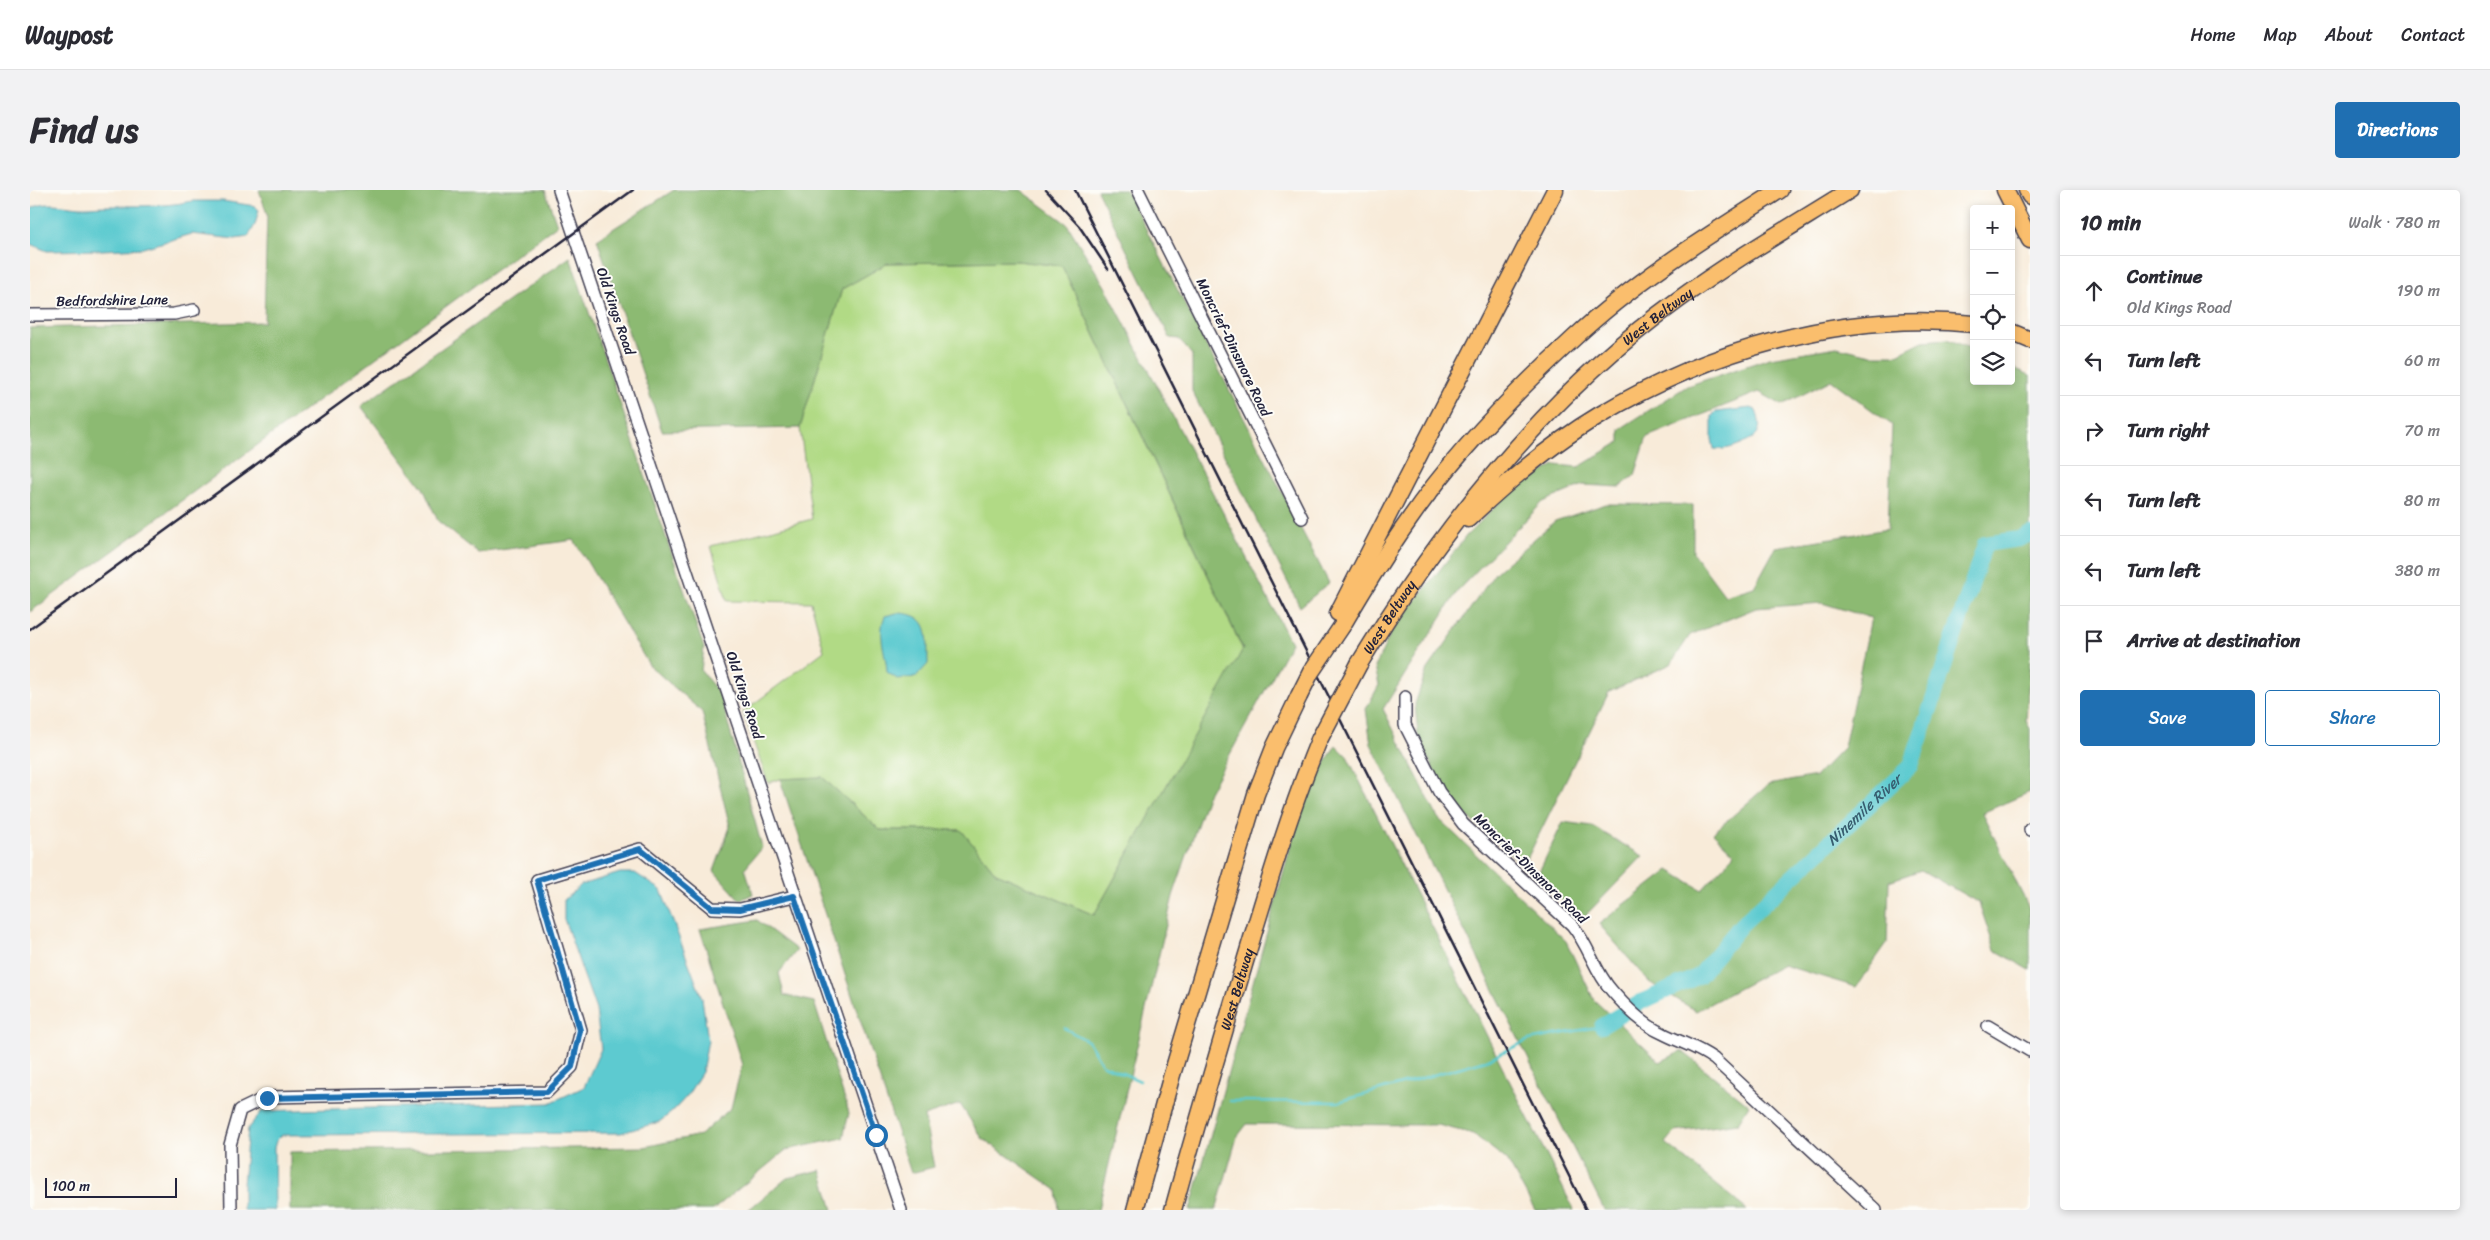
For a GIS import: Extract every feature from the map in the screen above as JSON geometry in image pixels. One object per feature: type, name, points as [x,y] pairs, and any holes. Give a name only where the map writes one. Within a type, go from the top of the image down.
[{"type":"highway","points":[[1135,1210],[1171,1078],[1256,794],[1274,748],[1554,190]]},
{"type":"highway","points":[[1339,621],[1409,519],[1484,428],[1575,337],[1666,265],[1780,190]]},
{"type":"highway","name":"West Beltway","points":[[1173,1210],[1209,1080],[1297,794],[1319,740],[1359,664],[1394,605],[1479,490],[1540,421],[1607,358],[1678,300],[1850,190]]},
{"type":"highway","points":[[2005,190],[2030,240]]},
{"type":"highway","points":[[2027,190],[2030,196]]},
{"type":"highway","points":[[1435,549],[1493,495],[1546,451],[1598,416],[1662,381],[1722,357],[1828,330],[1910,321],[1944,320],[1970,323]]},
{"type":"highway","points":[[2015,334],[2030,340]]},
{"type":"street","name":"Old Kings Road","points":[[559,190],[900,1210]]},
{"type":"street","name":"Moncrief-Dinsmore Road","points":[[1138,190],[1302,518]]},
{"type":"street","name":"Bedfordshire Lane","points":[[30,315],[174,314],[194,310]]},
{"type":"street","name":"Moncrief-Dinsmore Road","points":[[1405,697],[1405,725],[1428,773],[1449,808],[1463,824],[1572,925],[1586,944],[1602,979],[1612,992],[1644,1022],[1662,1034],[1698,1048],[1714,1059],[1876,1210]]},
{"type":"street","points":[[230,1210],[230,1145],[240,1110],[267,1098],[547,1092],[572,1067],[580,1030],[537,880],[640,849],[712,908],[740,909],[794,896]]},
{"type":"street","points":[[1988,1026],[2030,1051]]},
{"type":"green space","points":[[259,190],[545,190],[557,225],[30,612],[30,328],[264,322],[267,214]]},
{"type":"green space","points":[[674,190],[1021,190],[1067,224],[1106,288],[1291,643],[1207,796],[1173,896],[1098,1210],[1059,1210],[1057,1190],[982,1138],[960,1104],[924,1116],[934,1167],[911,1173],[780,779],[822,777],[880,830],[961,830],[996,873],[1094,915],[1243,649],[1062,266],[1017,261],[888,263],[842,289],[800,428],[662,431],[597,239]]},
{"type":"green space","points":[[1097,190],[1126,190],[1329,583],[1300,607],[1192,391],[1192,355],[1179,339],[1170,338]]},
{"type":"green space","points":[[570,257],[704,648],[701,671],[720,694],[762,847],[745,868],[753,894],[740,900],[714,871],[730,827],[702,712],[649,665],[574,540],[478,553],[438,521],[423,488],[361,406]]},
{"type":"green space","points":[[1017,261],[1062,266],[1243,650],[1094,915],[996,873],[961,830],[880,830],[822,777],[780,779],[768,783],[743,712],[824,651],[811,602],[727,601],[711,546],[812,519],[800,428],[842,289],[888,263]]},
{"type":"green space","points":[[1948,339],[1970,348],[1970,385],[2015,385],[2015,369],[2030,375],[2030,656],[2026,721],[2030,729],[2030,792],[1982,813],[2030,910],[2030,970],[1995,950],[1979,903],[1921,870],[1889,881],[1887,943],[1856,987],[1783,965],[1696,1011],[1649,982],[1599,924],[1669,870],[1702,890],[1735,854],[1713,833],[1768,785],[1816,776],[1844,747],[1871,618],[1822,603],[1756,608],[1690,635],[1671,664],[1609,692],[1524,865],[1465,814],[1437,778],[1418,735],[1415,704],[1426,672],[1495,573],[1555,521],[1606,504],[1693,505],[1693,553],[1725,596],[1754,587],[1776,547],[1888,529],[1892,425],[1831,380],[1782,405],[1759,392],[1647,437],[1635,475],[1620,487],[1583,485],[1543,502],[1459,589],[1383,709],[1438,818],[1566,941],[1594,1000],[1660,1062],[1682,1051],[1749,1105],[1738,1123],[1675,1132],[1666,1143],[1747,1210],[1604,1210],[1371,744],[1366,709],[1379,685],[1375,667],[1391,632],[1467,535],[1516,486],[1555,465],[1579,467],[1620,442],[1620,429],[1687,386],[1770,358],[1837,347],[1871,355],[1895,355],[1923,341]]},
{"type":"green space","points":[[1336,745],[1347,756],[1574,1210],[1535,1210],[1507,1160],[1473,1134],[1438,1125],[1247,1124],[1237,1137],[1216,1210],[1190,1210],[1304,798]]},
{"type":"green space","points":[[1563,822],[1592,826],[1643,856],[1583,918],[1536,878]]},
{"type":"green space","points":[[757,920],[797,950],[779,973],[784,995],[814,1002],[849,1113],[843,1138],[786,1150],[713,1210],[290,1210],[290,1152],[644,1147],[700,1135],[731,1108],[742,1065],[700,929]]},
{"type":"green space","points":[[821,1170],[833,1210],[748,1210],[787,1178]]},
{"type":"water","points":[[192,201],[223,201],[255,206],[259,210],[255,225],[248,237],[235,239],[192,234],[143,248],[102,250],[47,251],[30,244],[30,210],[36,206],[57,204],[80,207],[153,206]]},
{"type":"water","points":[[1751,408],[1756,410],[1759,423],[1756,435],[1734,447],[1714,449],[1712,416],[1716,412]]},
{"type":"water","points":[[897,613],[917,617],[926,628],[928,664],[916,677],[897,679],[887,672],[882,637],[883,623],[885,616]]},
{"type":"water","points":[[620,873],[635,873],[661,890],[702,998],[708,1040],[702,1072],[687,1096],[672,1112],[659,1122],[621,1133],[282,1135],[276,1141],[274,1148],[275,1210],[243,1210],[243,1185],[248,1128],[262,1111],[550,1103],[584,1087],[601,1049],[596,1010],[564,919],[564,900],[581,885]]},
{"type":"waterway","name":"Ninemile River","points":[[1602,1026],[1641,1002],[1699,976],[1741,925],[1911,766],[1985,544],[2019,539],[2030,534]]},
{"type":"waterway","points":[[1230,1101],[1338,1102],[1486,1060],[1529,1040],[1602,1026]]},
{"type":"waterway","points":[[1064,1028],[1088,1041],[1102,1064],[1140,1081]]},
{"type":"railway","points":[[30,629],[633,190]]},
{"type":"railway","points":[[1046,190],[1079,226],[1108,269]]},
{"type":"railway","points":[[1075,190],[1586,1210]]},
{"type":"route","points":[[267,1098],[547,1092],[572,1067],[580,1030],[537,880],[640,849],[712,908],[740,909],[794,896],[876,1135]]}]
